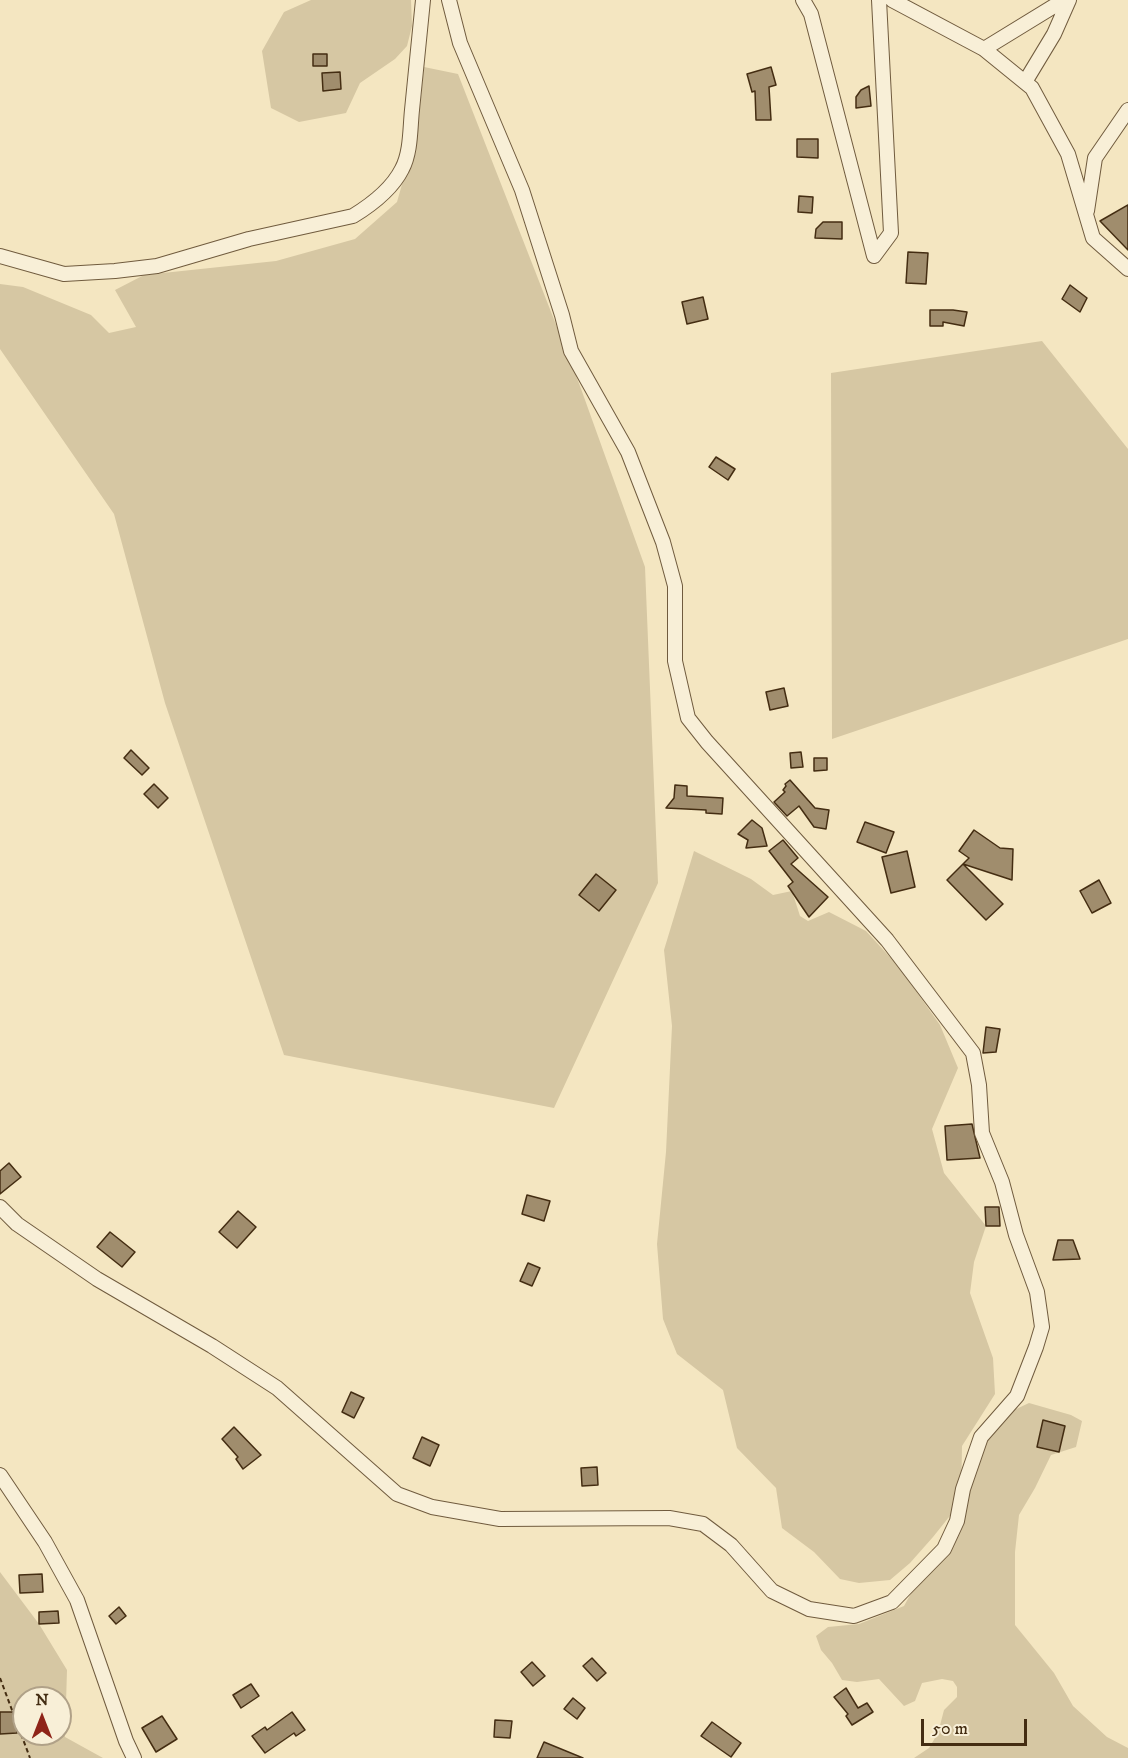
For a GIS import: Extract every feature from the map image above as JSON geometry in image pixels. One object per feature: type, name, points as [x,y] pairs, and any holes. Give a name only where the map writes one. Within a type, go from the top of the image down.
[{"type":"street","points":[[0,256],[64,274],[157,266],[249,239],[346,218],[364,210],[384,192],[401,172],[405,163],[423,0]]},
{"type":"street","points":[[0,1208],[17,1224],[97,1280],[212,1346],[277,1388],[397,1494],[432,1507],[500,1519],[669,1518],[703,1524],[731,1545],[772,1591],[810,1609],[854,1616],[892,1602],[944,1549],[957,1521],[963,1489],[981,1437],[1017,1396],[1036,1347],[1042,1327],[1037,1292],[1016,1235],[1002,1182],[982,1133],[979,1085],[973,1053],[887,940],[707,742],[688,718],[675,661],[675,586],[663,542],[628,453],[571,351],[562,315],[522,190],[460,43],[449,0]]},
{"type":"street","points":[[803,0],[811,14],[874,256],[891,233],[879,0]]},
{"type":"street","points":[[892,0],[984,49],[1032,88],[1068,154],[1093,238],[1128,269]]},
{"type":"street","points":[[984,49],[1064,0]]},
{"type":"street","points":[[1025,82],[1054,34],[1069,0]]},
{"type":"street","points":[[1086,214],[1095,158],[1128,110]]},
{"type":"street","points":[[0,1475],[45,1542],[77,1600],[134,1758]]},
{"type":"path","points":[[0,1678],[30,1758]]},
{"type":"shaded area","points":[[311,0],[411,0],[412,26],[407,46],[395,59],[360,83],[346,113],[299,122],[271,108],[262,51],[284,12]]},
{"type":"shaded area","points":[[424,67],[458,74],[580,386],[645,567],[658,883],[554,1108],[284,1055],[165,703],[114,514],[0,349],[0,284],[23,287],[91,315],[109,333],[136,327],[115,290],[144,275],[276,261],[355,239],[397,202],[418,128]]},
{"type":"shaded area","points":[[1042,341],[1128,449],[1128,639],[832,739],[831,373]]},
{"type":"shaded area","points":[[694,851],[751,879],[773,895],[792,891],[800,916],[808,921],[829,912],[866,931],[899,967],[940,1025],[958,1068],[932,1129],[944,1173],[986,1226],[974,1262],[970,1293],[993,1358],[995,1394],[962,1446],[961,1502],[910,1563],[890,1580],[859,1583],[840,1579],[814,1552],[782,1528],[776,1488],[737,1448],[723,1390],[677,1354],[663,1319],[657,1244],[666,1152],[672,1026],[664,950]]},
{"type":"shaded area","points":[[1029,1403],[1071,1415],[1082,1421],[1076,1447],[1051,1455],[1019,1515],[1015,1552],[1015,1625],[1054,1673],[1073,1706],[1107,1737],[1128,1748],[1128,1758],[914,1758],[929,1748],[938,1733],[944,1710],[957,1697],[957,1687],[953,1681],[942,1679],[922,1683],[915,1701],[904,1706],[879,1679],[857,1682],[842,1680],[821,1650],[816,1636],[828,1627],[859,1624],[904,1606],[914,1588],[935,1565],[948,1556],[962,1527],[966,1494],[987,1439],[1012,1411]]},
{"type":"shaded area","points":[[0,1572],[39,1624],[67,1670],[67,1686],[12,1686],[12,1746],[72,1746],[72,1741],[103,1758],[0,1758]]},
{"type":"building","points":[[313,54],[327,54],[327,66],[313,66]]},
{"type":"building","points":[[771,67],[776,85],[769,87],[771,120],[756,120],[755,91],[752,92],[747,74]]},
{"type":"building","points":[[340,72],[341,89],[323,91],[322,73]]},
{"type":"building","points":[[869,86],[871,106],[856,108],[856,97],[861,90]]},
{"type":"building","points":[[797,139],[818,139],[818,158],[797,157]]},
{"type":"building","points":[[799,196],[813,197],[812,213],[798,212]]},
{"type":"building","points":[[1128,205],[1128,250],[1100,221]]},
{"type":"building","points":[[823,222],[842,222],[842,239],[815,238],[816,229]]},
{"type":"building","points":[[908,252],[928,253],[926,284],[906,283]]},
{"type":"building","points":[[1070,285],[1087,298],[1080,312],[1062,299]]},
{"type":"building","points":[[703,297],[708,319],[687,324],[682,302]]},
{"type":"building","points":[[930,310],[967,312],[964,326],[943,322],[943,326],[930,326]]},
{"type":"building","points":[[716,457],[735,469],[728,480],[709,467]]},
{"type":"building","points":[[784,688],[788,706],[770,710],[766,692]]},
{"type":"building","points":[[131,750],[149,768],[142,775],[124,758]]},
{"type":"building","points":[[801,752],[803,767],[791,768],[790,753]]},
{"type":"building","points":[[814,758],[827,758],[827,770],[814,771]]},
{"type":"building","points":[[790,780],[815,808],[829,810],[826,829],[814,827],[799,806],[787,816],[774,802],[785,792],[783,790],[785,784]]},
{"type":"building","points":[[154,784],[168,798],[158,808],[144,794]]},
{"type":"building","points":[[675,785],[687,786],[687,796],[723,798],[722,814],[706,813],[706,810],[666,808],[674,798]]},
{"type":"building","points":[[752,820],[762,828],[767,846],[746,848],[748,840],[738,834]]},
{"type":"building","points":[[865,822],[894,832],[886,853],[857,842]]},
{"type":"building","points":[[974,830],[1000,848],[1013,849],[1012,880],[963,864],[969,858],[959,851]]},
{"type":"building","points":[[783,840],[798,858],[791,864],[828,897],[809,917],[788,886],[793,882],[769,851]]},
{"type":"building","points":[[907,851],[915,887],[891,893],[882,857]]},
{"type":"building","points":[[963,864],[1003,904],[986,920],[947,880]]},
{"type":"building","points":[[596,874],[616,890],[599,911],[579,895]]},
{"type":"building","points":[[1099,880],[1111,903],[1092,913],[1080,891]]},
{"type":"building","points":[[986,1027],[1000,1029],[996,1052],[983,1053]]},
{"type":"building","points":[[972,1124],[980,1158],[947,1160],[945,1126]]},
{"type":"building","points":[[9,1163],[21,1177],[0,1194],[0,1171]]},
{"type":"building","points":[[527,1195],[550,1201],[544,1221],[522,1214]]},
{"type":"building","points":[[985,1207],[999,1207],[1000,1226],[986,1226]]},
{"type":"building","points":[[238,1211],[256,1227],[237,1248],[219,1232]]},
{"type":"building","points":[[110,1232],[135,1252],[122,1267],[97,1247]]},
{"type":"building","points":[[1058,1240],[1073,1240],[1080,1259],[1053,1260]]},
{"type":"building","points":[[528,1263],[540,1268],[532,1286],[520,1281]]},
{"type":"building","points":[[351,1392],[364,1398],[354,1418],[342,1412]]},
{"type":"building","points":[[1043,1420],[1065,1426],[1059,1452],[1037,1447]]},
{"type":"building","points":[[234,1427],[261,1455],[243,1469],[236,1459],[238,1457],[222,1439]]},
{"type":"building","points":[[422,1437],[439,1445],[430,1466],[413,1458]]},
{"type":"building","points":[[597,1467],[598,1485],[582,1486],[581,1468]]},
{"type":"building","points":[[42,1574],[43,1592],[20,1593],[19,1575]]},
{"type":"building","points":[[119,1607],[126,1616],[116,1624],[109,1616]]},
{"type":"building","points":[[58,1611],[59,1623],[39,1624],[39,1612]]},
{"type":"building","points":[[592,1658],[606,1673],[597,1681],[583,1666]]},
{"type":"building","points":[[532,1662],[545,1676],[533,1686],[521,1672]]},
{"type":"building","points":[[251,1684],[259,1696],[241,1708],[233,1695]]},
{"type":"building","points":[[846,1688],[858,1708],[867,1703],[873,1712],[852,1725],[846,1716],[848,1714],[834,1697]]},
{"type":"building","points":[[573,1698],[585,1708],[577,1719],[564,1709]]},
{"type":"building","points":[[0,1712],[12,1712],[12,1733],[0,1734]]},
{"type":"building","points":[[292,1712],[305,1730],[296,1736],[294,1733],[265,1753],[252,1736],[265,1727],[267,1730]]},
{"type":"building","points":[[162,1716],[177,1739],[156,1752],[142,1728]]},
{"type":"building","points":[[495,1720],[512,1721],[510,1738],[494,1737]]},
{"type":"building","points":[[712,1722],[741,1743],[731,1757],[701,1736]]},
{"type":"building","points":[[544,1742],[583,1758],[537,1758]]}]
